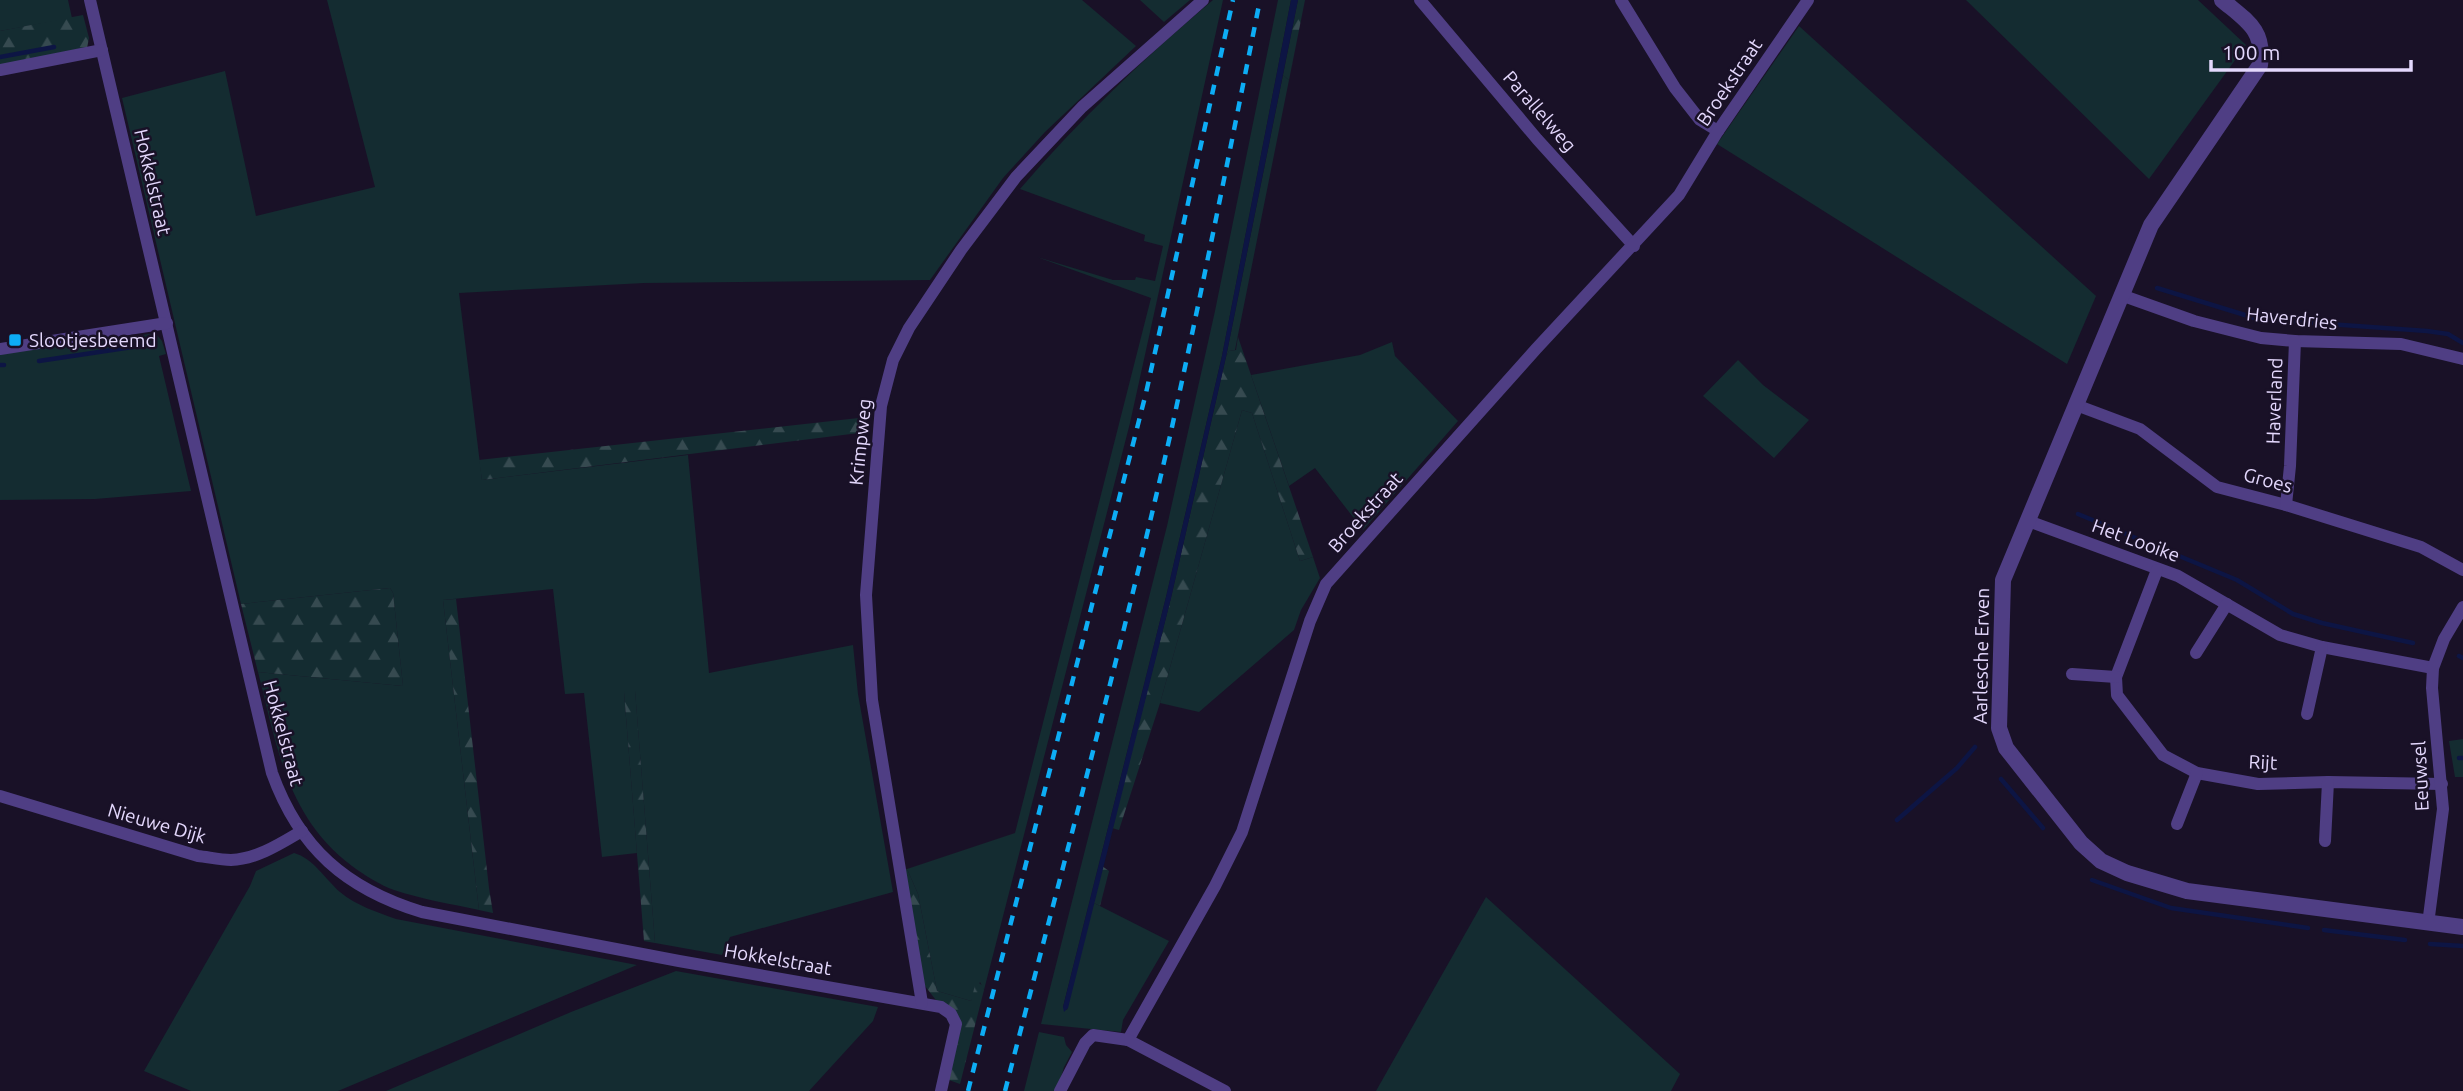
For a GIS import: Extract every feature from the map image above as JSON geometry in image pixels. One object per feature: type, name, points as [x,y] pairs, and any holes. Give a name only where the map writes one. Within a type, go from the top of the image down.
[{"type":"street","name":"Hokkelstraat","points":[[90,0],[272,772],[283,803],[302,831],[334,867],[361,887],[394,903],[422,912],[678,961],[941,1007],[951,1014],[956,1024],[941,1091]]},
{"type":"street","name":"Krimpweg","points":[[922,1003],[873,700],[866,595],[881,406],[894,360],[916,317],[961,250],[1016,177],[1082,107],[1203,0]]},
{"type":"street","name":"Parallelweg","points":[[1420,0],[1537,139],[1634,246]]},
{"type":"street","points":[[1620,0],[1683,98],[1700,120],[1718,131]]},
{"type":"street","name":"Broekstraat","points":[[1128,1040],[1215,886],[1242,832],[1310,621],[1326,584],[1536,349],[1679,195],[1718,131],[1808,0]]},
{"type":"street","name":"Aarlesche Erven","points":[[2222,0],[2244,19],[2259,37],[2262,48],[2260,65],[2151,225],[2003,580],[1999,728],[2006,748],[2081,843],[2101,861],[2127,873],[2187,891],[2463,927]]},
{"type":"street","points":[[0,70],[102,50]]},
{"type":"street","name":"Haverdries","points":[[2121,295],[2194,321],[2261,338],[2401,344],[2463,359]]},
{"type":"street","points":[[0,349],[167,323]]},
{"type":"street","name":"Haverland","points":[[2286,505],[2295,341]]},
{"type":"street","name":"Groes","points":[[2076,405],[2140,429],[2217,486],[2421,547],[2463,570]]},
{"type":"street","name":"Het Looike","points":[[2028,521],[2178,576],[2280,635],[2322,647],[2433,668]]},
{"type":"street","points":[[2072,674],[2116,677],[2157,570]]},
{"type":"street","points":[[2196,653],[2227,604]]},
{"type":"street","points":[[2433,668],[2444,639],[2463,607]]},
{"type":"street","points":[[2307,714],[2322,647]]},
{"type":"street","name":"Eeuwsel","points":[[2428,924],[2444,809],[2432,688],[2433,668]]},
{"type":"street","name":"Rijt","points":[[2116,677],[2117,695],[2163,755],[2197,773],[2258,784],[2442,784]]},
{"type":"street","points":[[2177,824],[2197,773]]},
{"type":"street","points":[[2325,841],[2329,782]]},
{"type":"street","name":"Nieuwe Dijk","points":[[0,796],[198,856],[231,860],[252,856],[302,831]]},
{"type":"street","points":[[1060,1091],[1085,1044],[1093,1035],[1128,1040],[1224,1091]]},
{"type":"green space","points":[[0,0],[68,0],[72,18],[0,31]]},
{"type":"green space","points":[[327,0],[1082,0],[1136,46],[1045,132],[1003,178],[930,280],[644,283],[459,293],[482,480],[688,455],[709,673],[853,645],[858,694],[893,892],[730,937],[722,955],[655,943],[635,691],[624,692],[637,853],[602,857],[584,693],[565,694],[553,589],[443,600],[479,910],[415,896],[383,885],[352,866],[330,847],[313,826],[288,779],[258,672],[403,686],[393,593],[390,588],[241,604],[122,98],[225,71],[256,216],[375,187]]},
{"type":"green space","points":[[1140,0],[1190,0],[1164,22]]},
{"type":"green space","points":[[1213,0],[1223,0],[1130,423],[984,990],[980,982],[971,1001],[937,991],[918,894],[907,869],[1015,833],[1151,298],[1037,257],[1113,280],[1135,280],[1136,277],[1155,281],[1163,246],[1144,241],[1145,235],[1020,189],[1113,90]]},
{"type":"green space","points":[[1278,0],[1291,0],[1222,356],[1166,597],[1063,1007],[1067,1010],[1092,902],[1169,941],[1123,1020],[1121,1032],[1041,1024],[1167,526],[1215,311]]},
{"type":"green space","points":[[1298,0],[1305,0],[1289,80],[1283,75]]},
{"type":"green space","points":[[1966,0],[2198,0],[2246,45],[2149,179]]},
{"type":"green space","points":[[83,15],[89,38],[87,48],[0,67],[0,31]]},
{"type":"green space","points":[[1799,26],[2096,296],[2067,364],[1717,144]]},
{"type":"green space","points":[[1283,75],[1289,80],[1235,350],[1229,351],[1226,357]]},
{"type":"green space","points":[[157,335],[166,354],[159,356],[191,491],[95,499],[0,500],[0,354]]},
{"type":"green space","points":[[1238,337],[1313,557],[1300,561],[1252,413],[1242,410],[1160,703],[1119,830],[1112,828],[1171,598],[1226,357],[1229,351],[1236,350]]},
{"type":"green space","points":[[1392,342],[1395,356],[1458,421],[1363,530],[1315,468],[1289,486],[1251,375],[1360,355]]},
{"type":"green space","points":[[1738,360],[1763,385],[1809,420],[1774,458],[1703,396]]},
{"type":"green space","points":[[1242,410],[1252,413],[1300,561],[1313,557],[1320,578],[1301,610],[1294,630],[1199,712],[1160,703]]},
{"type":"green space","points":[[868,417],[867,432],[482,480],[479,460]]},
{"type":"green space","points":[[390,588],[393,593],[403,686],[258,672],[241,604]]},
{"type":"green space","points":[[456,599],[493,913],[479,910],[443,600]]},
{"type":"green space","points":[[635,690],[655,943],[644,941],[624,692]]},
{"type":"green space","points":[[2463,739],[2463,777],[2455,777],[2449,741]]},
{"type":"green space","points":[[294,853],[313,864],[347,897],[396,919],[637,965],[338,1091],[191,1091],[144,1071],[256,871]]},
{"type":"green space","points":[[1102,866],[1109,871],[1100,906],[1092,902]]},
{"type":"green space","points":[[907,869],[918,894],[937,991],[971,1001],[976,981],[984,990],[960,1084],[949,1080],[960,1031],[925,986],[903,870]]},
{"type":"green space","points":[[1486,897],[1680,1074],[1671,1091],[1376,1091]]},
{"type":"green space","points":[[676,971],[878,1007],[873,1021],[809,1091],[386,1091],[571,1012]]},
{"type":"green space","points":[[1039,1032],[1064,1037],[1072,1052],[1057,1091],[1024,1091]]},
{"type":"shaded area","points":[[1291,0],[1298,0],[1226,357],[1171,598],[1068,1008],[1064,1012],[1063,1007],[1166,597],[1222,356]]},
{"type":"waterway","points":[[0,57],[54,47]]},
{"type":"waterway","points":[[2157,288],[2258,319],[2427,331],[2448,334],[2463,343]]},
{"type":"waterway","points":[[39,361],[139,346]]},
{"type":"waterway","points":[[2078,514],[2237,580],[2293,614],[2413,643]]},
{"type":"waterway","points":[[2459,656],[2463,658]]},
{"type":"waterway","points":[[1897,820],[1957,768],[1975,747]]},
{"type":"waterway","points":[[2001,779],[2043,828]]},
{"type":"waterway","points":[[2092,880],[2171,908],[2308,928]]},
{"type":"waterway","points":[[2324,930],[2405,940]]},
{"type":"waterway","points":[[2430,944],[2463,946]]},
{"type":"railway","points":[[968,1091],[1146,393],[1233,0]]},
{"type":"railway","points":[[1005,1091],[1151,518],[1260,0]]},
{"type":"place","name":"Slootjesbeemd","points":[[15,340]]}]
